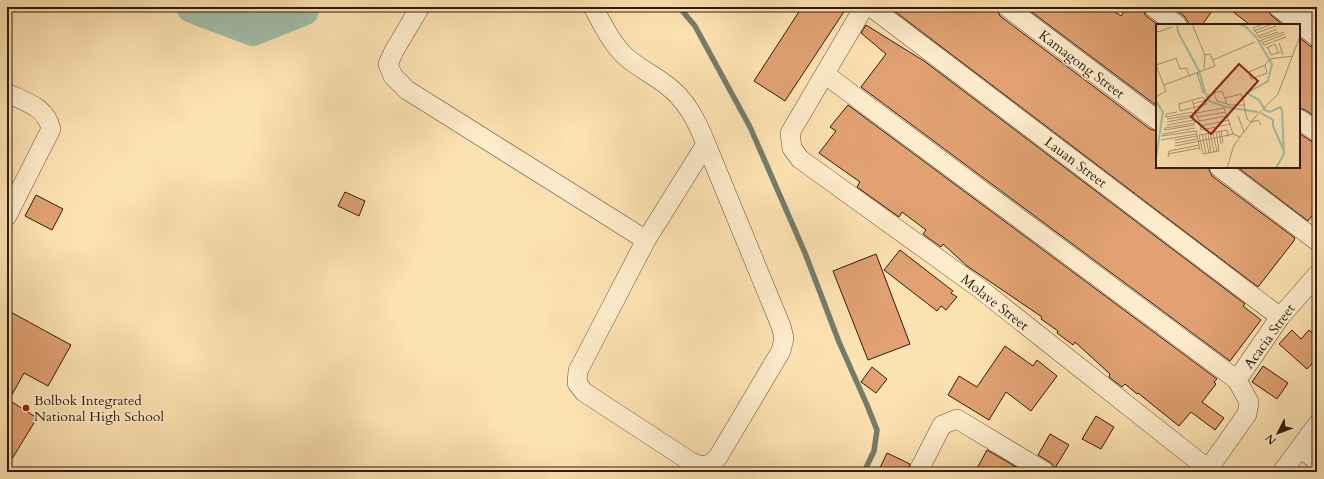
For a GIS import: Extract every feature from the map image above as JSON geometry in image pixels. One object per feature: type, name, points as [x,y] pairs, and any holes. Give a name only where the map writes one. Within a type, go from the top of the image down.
[{"type":"street","points":[[420,7],[388,64],[393,76],[407,90],[646,240]]},
{"type":"street","points":[[593,7],[603,26],[623,54],[638,67],[665,84],[682,100],[696,120],[706,144],[781,326],[784,338],[781,351],[718,457],[711,464],[703,466],[690,462],[584,392],[577,383],[578,371],[646,240],[706,144]]},
{"type":"street","points":[[864,7],[826,75],[1237,380],[1248,402],[1247,414],[1207,470]]},
{"type":"street","name":"Lauan Street","points":[[871,7],[1280,317]]},
{"type":"street","name":"Kamagong Street","points":[[1007,7],[1156,119]]},
{"type":"street","points":[[1153,7],[1175,24]]},
{"type":"street","points":[[1278,7],[1317,37]]},
{"type":"street","points":[[1301,24],[1314,7]]},
{"type":"street","name":"Molave Street","points":[[826,75],[790,133],[792,148],[800,159],[980,288],[1207,470]]},
{"type":"street","points":[[7,93],[40,109],[49,118],[51,129],[7,216]]},
{"type":"street","points":[[1300,120],[1317,132]]},
{"type":"street","points":[[1220,168],[1317,241]]},
{"type":"street","name":"Acacia Street","points":[[1237,380],[1280,317],[1317,275]]},
{"type":"street","points":[[918,472],[942,425],[957,419],[1045,472]]},
{"type":"street","points":[[1282,472],[1317,425]]},
{"type":"street","points":[[1300,448],[1317,461]]},
{"type":"building","points":[[802,7],[847,7],[785,101],[754,81]]},
{"type":"building","points":[[889,7],[996,7],[1000,16],[1150,129],[1156,131],[1156,168],[1208,168],[1212,176],[1295,238],[1258,287]]},
{"type":"building","points":[[1025,7],[1108,7],[1121,16],[1127,7],[1142,7],[1146,16],[1157,24],[1156,105]]},
{"type":"building","points":[[1171,7],[1215,7],[1203,24],[1189,24],[1184,16]]},
{"type":"building","points":[[1227,7],[1267,7],[1271,15],[1282,24],[1249,24]]},
{"type":"building","points":[[866,25],[924,61],[1245,304],[1243,306],[1261,320],[1230,361],[861,87],[886,54],[861,33]]},
{"type":"building","points":[[1300,38],[1310,46],[1317,48],[1317,118],[1300,108]]},
{"type":"building","points":[[848,105],[1217,379],[1214,382],[1216,384],[1202,402],[1224,418],[1215,430],[1191,412],[1179,426],[1138,393],[1137,394],[1125,384],[1122,387],[1109,377],[1110,374],[1075,342],[1073,345],[1057,333],[1058,331],[1041,319],[1042,317],[967,266],[943,244],[941,247],[923,234],[926,230],[902,212],[899,217],[857,187],[860,182],[819,153],[836,131],[830,127]]},
{"type":"building","points":[[1300,134],[1317,143],[1317,209],[1308,221],[1238,168],[1300,168]]},
{"type":"building","points":[[345,192],[365,201],[359,216],[338,206]]},
{"type":"building","points":[[36,195],[63,209],[52,230],[25,216]]},
{"type":"building","points":[[900,250],[953,291],[951,293],[957,297],[946,310],[941,306],[937,311],[884,270]]},
{"type":"building","points":[[876,254],[910,344],[868,360],[833,271]]},
{"type":"building","name":"Bolbok Integrated National High School","points":[[7,310],[71,345],[48,386],[24,373],[9,400],[37,418],[7,467]]},
{"type":"building","points":[[1292,330],[1301,339],[1309,330],[1317,337],[1317,358],[1307,369],[1279,344]]},
{"type":"building","points":[[1005,346],[1033,366],[1037,360],[1057,376],[1031,411],[1006,392],[989,420],[948,395],[959,376],[977,387]]},
{"type":"building","points":[[1263,366],[1288,383],[1277,399],[1252,382]]},
{"type":"building","points":[[872,367],[887,379],[876,393],[861,382]]},
{"type":"building","points":[[1096,416],[1114,427],[1101,449],[1082,439]]},
{"type":"building","points":[[1050,434],[1069,445],[1055,468],[1051,463],[1038,455]]},
{"type":"building","points":[[987,450],[1006,461],[1024,472],[975,472]]},
{"type":"building","points":[[887,453],[910,464],[907,472],[878,472]]},
{"type":"waterway","points":[[192,7],[253,30],[303,10],[302,7]]},
{"type":"waterway","points":[[679,7],[695,26],[750,127],[805,253],[839,342],[877,430],[874,451],[864,472]]},
{"type":"place","name":"Bolbok Integrated National High School","points":[[26,408]]}]
